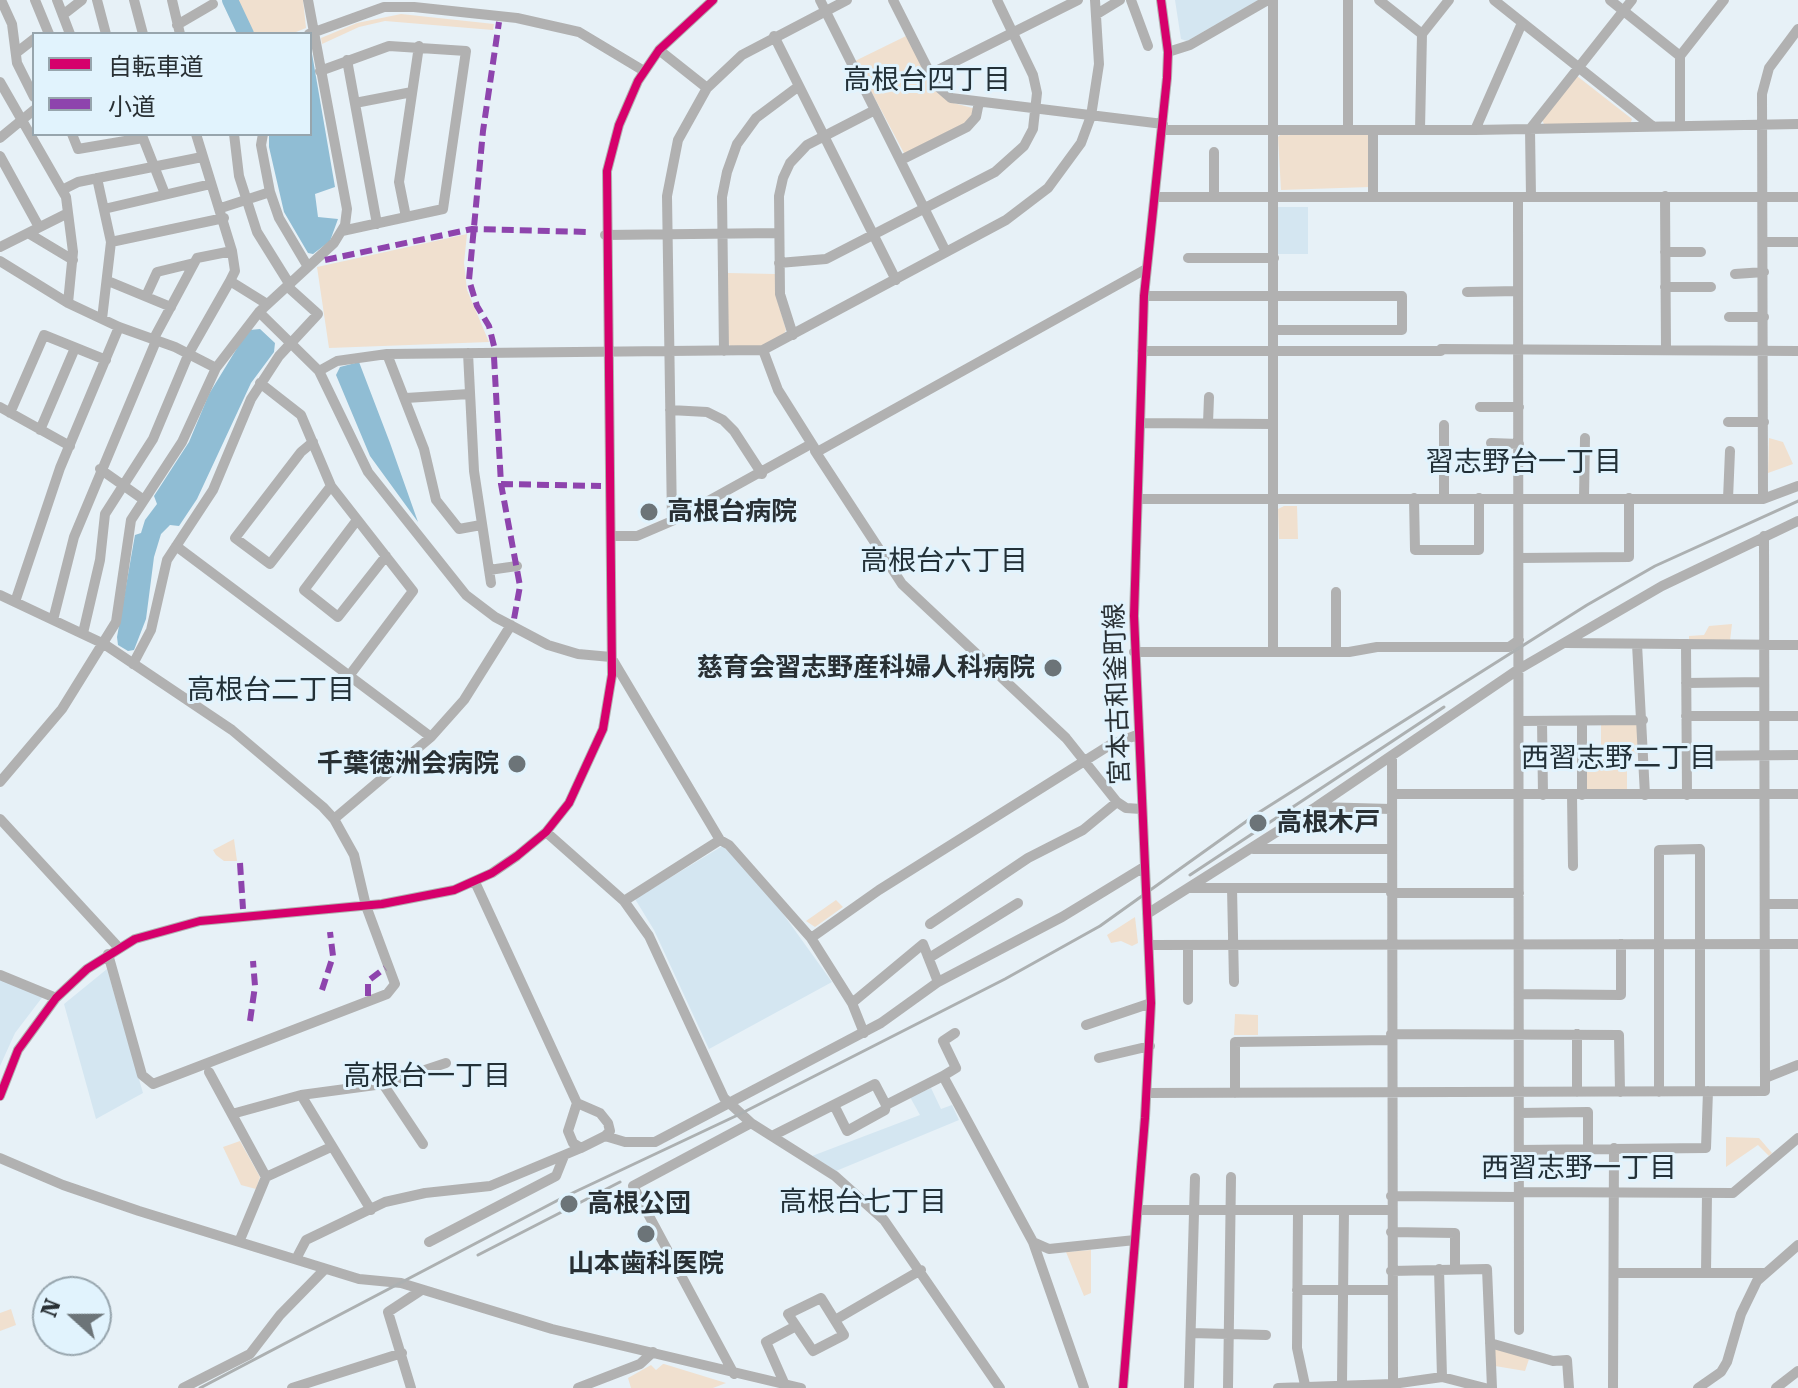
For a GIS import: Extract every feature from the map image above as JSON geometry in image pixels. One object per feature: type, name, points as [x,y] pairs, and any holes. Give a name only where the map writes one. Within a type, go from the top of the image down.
[{"type":"street","points":[[1,0],[12,24],[16,53],[32,92]]},
{"type":"street","points":[[35,0],[45,32]]},
{"type":"street","points":[[57,0],[69,32]]},
{"type":"street","points":[[64,14],[82,0]]},
{"type":"street","points":[[97,0],[105,32]]},
{"type":"street","points":[[134,0],[142,32]]},
{"type":"street","points":[[308,0],[311,32]]},
{"type":"street","points":[[0,1096],[18,1050],[56,998],[119,948],[161,929],[200,921],[366,906],[437,895],[475,882],[517,856],[546,832],[569,803],[593,758],[609,704],[611,536],[605,235],[607,171],[614,140],[644,71],[659,50],[713,0]]},
{"type":"street","points":[[672,521],[667,196],[674,153],[685,123],[707,88],[742,55],[823,5],[847,0]]},
{"type":"street","points":[[893,0],[930,74],[945,94],[979,102],[1163,127],[1475,130],[1798,124]]},
{"type":"street","points":[[779,263],[826,259],[926,210],[1012,160],[1033,129],[1038,110],[1033,75],[997,0]]},
{"type":"street","points":[[930,74],[1078,0]]},
{"type":"street","points":[[319,371],[337,361],[387,354],[763,350],[1006,220],[1048,188],[1081,143],[1091,116],[1098,80],[1095,0]]},
{"type":"street","points":[[1097,14],[1120,0]]},
{"type":"street","points":[[1131,0],[1148,46]]},
{"type":"street","name":"宮本古和釜町線","points":[[1123,1388],[1135,1240],[1141,1210],[1150,1046],[1149,945],[1134,652],[1144,296],[1168,52],[1161,0]]},
{"type":"street","points":[[1168,52],[1190,45],[1271,0],[1275,130],[1273,651]]},
{"type":"street","points":[[1348,0],[1348,129]]},
{"type":"street","points":[[1379,0],[1422,34]]},
{"type":"street","points":[[1420,130],[1422,34],[1449,0]]},
{"type":"street","points":[[1494,0],[1651,125]]},
{"type":"street","points":[[1610,0],[1680,56]]},
{"type":"street","points":[[1531,197],[1530,129],[1632,0]]},
{"type":"street","points":[[1680,125],[1680,56],[1724,0]]},
{"type":"street","points":[[175,2],[178,30]]},
{"type":"street","points":[[178,30],[213,4]]},
{"type":"street","points":[[823,5],[946,252]]},
{"type":"street","points":[[312,33],[367,12],[403,6],[529,19],[579,32],[644,71]]},
{"type":"street","points":[[1475,130],[1522,23]]},
{"type":"street","points":[[1763,499],[1761,124],[1766,74],[1796,34]]},
{"type":"street","points":[[774,36],[896,280]]},
{"type":"street","points":[[0,782],[62,709],[116,622],[131,520],[182,442],[216,368],[236,338],[263,308],[342,231],[347,209],[312,37]]},
{"type":"street","points":[[16,53],[32,41]]},
{"type":"street","points":[[320,71],[389,46],[466,51],[443,209],[342,231]]},
{"type":"street","points":[[406,217],[399,182],[419,46]]},
{"type":"street","points":[[659,50],[707,88]]},
{"type":"street","points":[[347,60],[377,224]]},
{"type":"street","points":[[1,84],[62,190],[73,260],[68,303]]},
{"type":"street","points":[[724,351],[724,185],[737,144],[756,118],[799,86]]},
{"type":"street","points":[[355,103],[412,92]]},
{"type":"street","points":[[901,160],[967,127],[976,117],[979,102]]},
{"type":"street","points":[[793,335],[780,294],[779,196],[786,171],[796,156],[824,135],[875,110]]},
{"type":"street","points":[[0,138],[32,112]]},
{"type":"street","points":[[1373,130],[1373,197]]},
{"type":"street","points":[[73,136],[78,149],[108,138],[113,145],[143,136],[165,194]]},
{"type":"street","points":[[83,633],[100,560],[105,514],[153,439],[189,353],[235,271],[222,213],[197,136]]},
{"type":"street","points":[[133,664],[151,630],[162,573],[213,490],[260,383],[318,314],[289,286],[257,232],[245,200],[234,136]]},
{"type":"street","points":[[263,136],[261,145],[270,192],[279,218],[308,267]]},
{"type":"street","points":[[1214,152],[1214,197]]},
{"type":"street","points":[[0,156],[39,227]]},
{"type":"street","points":[[62,190],[97,178],[202,157]]},
{"type":"street","points":[[97,178],[111,242],[102,319]]},
{"type":"street","points":[[104,209],[211,184]]},
{"type":"street","points":[[111,242],[222,213],[245,200],[270,192]]},
{"type":"street","points":[[1665,196],[1666,350]]},
{"type":"street","points":[[1155,197],[1798,197]]},
{"type":"street","points":[[1518,197],[1519,1330]]},
{"type":"street","points":[[0,246],[68,213]]},
{"type":"street","points":[[28,233],[73,260]]},
{"type":"street","points":[[605,235],[779,233]]},
{"type":"street","points":[[1764,242],[1798,242]]},
{"type":"street","points":[[53,620],[74,537],[154,340],[197,258],[232,251]]},
{"type":"street","points":[[1665,252],[1701,252]]},
{"type":"street","points":[[1188,258],[1274,258]]},
{"type":"street","points":[[0,261],[68,303],[119,327],[189,353],[216,368]]},
{"type":"street","points":[[146,296],[157,272],[194,263]]},
{"type":"street","points":[[813,448],[820,451],[1146,269]]},
{"type":"street","points":[[1735,274],[1764,272]]},
{"type":"street","points":[[108,281],[171,307]]},
{"type":"street","points":[[230,281],[263,308],[319,371],[371,477],[466,595],[511,625],[568,652],[611,657]]},
{"type":"street","points":[[1665,287],[1711,287]]},
{"type":"street","points":[[1467,292],[1518,291]]},
{"type":"street","points":[[1144,296],[1402,296],[1402,330],[1273,330]]},
{"type":"street","points":[[1729,317],[1764,317]]},
{"type":"street","points":[[15,602],[70,446],[119,327]]},
{"type":"street","points":[[70,446],[5,410],[44,335],[106,360]]},
{"type":"street","points":[[40,430],[75,348]]},
{"type":"street","points":[[763,350],[778,390],[902,584],[1088,762],[1117,802],[1126,808],[1141,809]]},
{"type":"street","points":[[1142,351],[1798,351]]},
{"type":"street","points":[[468,353],[481,525],[491,583]]},
{"type":"street","points":[[387,354],[424,449],[436,500],[459,529],[481,525]]},
{"type":"street","points":[[260,383],[301,415],[331,486],[413,591],[349,676]]},
{"type":"street","points":[[406,398],[469,394]]},
{"type":"street","points":[[1208,423],[1209,397]]},
{"type":"street","points":[[1480,407],[1519,407]]},
{"type":"street","points":[[670,410],[707,412],[723,420],[734,431],[762,474]]},
{"type":"street","points":[[1728,422],[1764,422]]},
{"type":"street","points":[[1141,423],[1273,424]]},
{"type":"street","points":[[1444,425],[1444,499]]},
{"type":"street","points":[[1584,498],[1585,438]]},
{"type":"street","points":[[313,442],[301,452],[235,538],[270,564],[331,486]]},
{"type":"street","points":[[1491,443],[1519,444]]},
{"type":"street","points":[[611,536],[637,536],[672,521],[813,448]]},
{"type":"street","points":[[1728,499],[1730,451]]},
{"type":"street","points":[[100,469],[144,500]]},
{"type":"street","points":[[1138,499],[1763,499],[1798,486]]},
{"type":"street","points":[[1414,498],[1415,550],[1479,550],[1479,498]]},
{"type":"street","points":[[1519,558],[1629,557],[1629,498]]},
{"type":"street","points":[[357,520],[304,590],[338,617],[386,556]]},
{"type":"street","points":[[1147,914],[1316,807],[1519,669],[1662,586],[1798,521]]},
{"type":"street","points":[[1147,1093],[1765,1091],[1764,536]]},
{"type":"street","points":[[176,546],[431,737]]},
{"type":"street","points":[[489,570],[517,566]]},
{"type":"street","points":[[1336,592],[1336,652]]},
{"type":"street","points":[[0,595],[104,644],[232,730],[334,819],[359,867],[366,906],[394,980],[391,992],[153,1084],[142,1075],[108,954]]},
{"type":"street","points":[[334,819],[431,737],[464,700],[511,625]]},
{"type":"street","points":[[1134,652],[1336,652],[1377,647],[1509,647],[1519,640]]},
{"type":"street","points":[[1564,643],[1798,645]]},
{"type":"street","points":[[1637,644],[1645,795]]},
{"type":"street","points":[[1686,644],[1687,795]]},
{"type":"street","points":[[611,657],[720,840],[729,845],[811,938],[852,1003],[864,1033]]},
{"type":"street","points":[[1686,683],[1764,682]]},
{"type":"street","points":[[1686,716],[1798,716]]},
{"type":"street","points":[[1519,721],[1643,720]]},
{"type":"street","points":[[1542,721],[1543,795]]},
{"type":"street","points":[[1573,866],[1582,721]]},
{"type":"street","points":[[811,938],[879,890],[1088,762],[1110,745],[1137,735]]},
{"type":"street","points":[[1687,756],[1798,755]]},
{"type":"street","points":[[1392,756],[1391,1290],[1400,1385]]},
{"type":"street","points":[[1392,794],[1798,794]]},
{"type":"street","points":[[930,924],[1028,858],[1083,830],[1117,802]]},
{"type":"street","points":[[1316,807],[1391,809]]},
{"type":"street","points":[[0,819],[119,948]]},
{"type":"street","points":[[546,832],[624,901],[649,936],[728,1103],[751,1123],[825,1169],[884,1220],[1000,1388]]},
{"type":"street","points":[[624,901],[720,840]]},
{"type":"street","points":[[1251,849],[1391,849]]},
{"type":"street","points":[[1519,1150],[1706,1148],[1700,849],[1659,850],[1659,1092]]},
{"type":"street","points":[[296,1259],[306,1240],[385,1202],[425,1193],[490,1186],[611,1136],[655,1142],[864,1033],[938,982],[1062,917],[1144,867]]},
{"type":"street","points":[[475,882],[582,1105],[600,1113],[611,1136]]},
{"type":"street","points":[[1190,888],[1519,893]]},
{"type":"street","points":[[1232,888],[1234,982]]},
{"type":"street","points":[[929,958],[1018,903]]},
{"type":"street","points":[[1765,904],[1798,904]]},
{"type":"street","points":[[852,1003],[923,944],[938,982]]},
{"type":"street","points":[[1519,994],[1621,995],[1621,944]]},
{"type":"street","points":[[1149,945],[1798,944]]},
{"type":"street","points":[[1188,945],[1188,1000]]},
{"type":"street","points":[[0,975],[56,998]]},
{"type":"street","points":[[1086,1025],[1151,1003]]},
{"type":"street","points":[[834,1105],[847,1131],[885,1110],[886,1105],[943,1076],[956,1068],[943,1041],[955,1033]]},
{"type":"street","points":[[1235,1093],[1235,1042],[1577,1034],[1619,1035],[1620,1092]]},
{"type":"street","points":[[1577,1034],[1577,1092]]},
{"type":"street","points":[[1099,1058],[1150,1046]]},
{"type":"street","points":[[232,1114],[301,1095],[383,1084],[446,1063]]},
{"type":"street","points":[[1765,1078],[1798,1065]]},
{"type":"street","points":[[209,1072],[266,1177]]},
{"type":"street","points":[[943,1076],[965,1122],[1033,1242],[1084,1388]]},
{"type":"street","points":[[383,1084],[423,1144]]},
{"type":"street","points":[[772,1136],[875,1084],[886,1105]]},
{"type":"street","points":[[301,1095],[371,1210]]},
{"type":"street","points":[[581,1148],[573,1143],[568,1131],[582,1105]]},
{"type":"street","points":[[1519,1113],[1588,1112],[1588,1149]]},
{"type":"street","points":[[746,1388],[633,1186],[751,1123]]},
{"type":"street","points":[[1391,1196],[1733,1193],[1797,1141]]},
{"type":"street","points":[[239,1242],[266,1177],[331,1147]]},
{"type":"street","points":[[1613,1388],[1614,1148]]},
{"type":"street","points":[[429,1242],[556,1176],[564,1156]]},
{"type":"street","points":[[0,1158],[63,1185],[359,1279],[401,1283],[552,1329],[801,1388]]},
{"type":"street","points":[[1228,1388],[1231,1177]]},
{"type":"street","points":[[1189,1388],[1195,1178]]},
{"type":"street","points":[[1706,1273],[1707,1193]]},
{"type":"street","points":[[1141,1210],[1391,1210]]},
{"type":"street","points":[[1298,1210],[1297,1348],[1305,1385]]},
{"type":"street","points":[[1342,1383],[1344,1210]]},
{"type":"street","points":[[1391,1232],[1455,1233],[1455,1269]]},
{"type":"street","points":[[1033,1242],[1049,1249],[1135,1240]]},
{"type":"street","points":[[1698,1388],[1721,1372],[1727,1362],[1741,1314],[1765,1273],[1798,1245]]},
{"type":"street","points":[[183,1388],[250,1354],[280,1315],[325,1269]]},
{"type":"street","points":[[1439,1269],[1442,1377]]},
{"type":"street","points":[[1391,1271],[1487,1269],[1492,1388]]},
{"type":"street","points":[[835,1320],[921,1270]]},
{"type":"street","points":[[1615,1273],[1765,1273]]},
{"type":"street","points":[[1297,1290],[1391,1290]]},
{"type":"street","points":[[411,1388],[388,1312],[420,1291]]},
{"type":"street","points":[[821,1298],[844,1335],[813,1351],[796,1326],[788,1314],[821,1298]]},
{"type":"street","points":[[785,1385],[766,1342],[796,1326]]},
{"type":"street","points":[[1191,1333],[1266,1335]]},
{"type":"street","points":[[1490,1343],[1553,1361],[1567,1360],[1569,1388]]},
{"type":"street","points":[[578,1388],[640,1364],[653,1352]]},
{"type":"street","points":[[292,1388],[402,1353]]},
{"type":"street","points":[[1781,1386],[1798,1371]]},
{"type":"street","points":[[1278,1388],[1342,1383],[1400,1385],[1442,1377],[1485,1388]]},
{"type":"shaded area","points":[[232,0],[303,0],[306,28],[296,32],[247,32]]},
{"type":"shaded area","points":[[1175,0],[1259,0],[1187,41],[1181,39]]},
{"type":"shaded area","points":[[401,14],[494,24],[493,30],[385,21],[359,27],[322,44],[321,38],[357,23]]},
{"type":"shaded area","points":[[906,36],[938,93],[950,102],[976,109],[971,120],[905,155],[855,61]]},
{"type":"shaded area","points":[[1577,76],[1632,119],[1630,125],[1545,126],[1542,120]]},
{"type":"shaded area","points":[[1281,134],[1370,136],[1370,187],[1281,190],[1278,137]]},
{"type":"shaded area","points":[[1277,207],[1308,207],[1308,254],[1277,254]]},
{"type":"shaded area","points":[[467,234],[464,263],[467,290],[489,342],[329,348],[317,267]]},
{"type":"shaded area","points":[[728,273],[775,274],[776,295],[786,330],[783,336],[761,347],[732,348],[728,343]]},
{"type":"shaded area","points":[[1769,438],[1783,442],[1793,464],[1768,473]]},
{"type":"shaded area","points":[[1297,506],[1298,539],[1279,539],[1278,509]]},
{"type":"shaded area","points":[[1732,624],[1730,641],[1689,642],[1689,636],[1704,635],[1709,626]]},
{"type":"shaded area","points":[[1601,722],[1636,722],[1638,725],[1640,753],[1627,754],[1627,791],[1588,792],[1585,789],[1585,758],[1601,757]]},
{"type":"shaded area","points":[[234,839],[237,861],[224,861],[213,850]]},
{"type":"shaded area","points":[[724,845],[781,911],[832,982],[709,1049],[654,930],[635,899]]},
{"type":"shaded area","points":[[836,900],[843,907],[815,927],[806,921]]},
{"type":"shaded area","points":[[1135,917],[1138,943],[1132,946],[1121,941],[1111,943],[1107,935]]},
{"type":"shaded area","points":[[107,969],[143,1093],[96,1119],[64,1004]]},
{"type":"shaded area","points":[[0,978],[44,995],[15,1033],[0,1066]]},
{"type":"shaded area","points":[[1235,1014],[1258,1015],[1258,1035],[1234,1035]]},
{"type":"shaded area","points":[[931,1088],[941,1109],[952,1105],[959,1120],[836,1171],[812,1156],[920,1115],[910,1097]]},
{"type":"shaded area","points":[[1726,1137],[1759,1138],[1772,1153],[1769,1156],[1758,1145],[1726,1167]]},
{"type":"shaded area","points":[[240,1141],[260,1177],[256,1189],[241,1185],[223,1147]]},
{"type":"shaded area","points":[[1091,1250],[1091,1293],[1084,1296],[1066,1252]]},
{"type":"shaded area","points":[[11,1309],[16,1325],[0,1331],[0,1313]]},
{"type":"shaded area","points":[[1495,1348],[1530,1356],[1525,1371],[1495,1366]]},
{"type":"shaded area","points":[[663,1364],[726,1383],[713,1388],[631,1388],[628,1378],[651,1365],[656,1370]]},
{"type":"water","points":[[312,54],[335,187],[315,194],[318,217],[338,219],[330,241],[313,254],[308,253],[284,212],[269,136],[312,136]]},
{"type":"water","points":[[260,329],[275,343],[274,352],[251,383],[197,499],[179,526],[170,525],[161,534],[154,557],[146,619],[134,650],[128,651],[118,645],[117,637],[135,535],[141,533],[145,520],[157,504],[154,496],[189,442],[209,394],[242,340],[250,330]]},
{"type":"water","points":[[359,362],[418,522],[370,456],[336,375],[340,367]]},
{"type":"waterway","points":[[230,0],[245,32]]},
{"type":"railway","points":[[200,1388],[564,1197],[740,1114],[1005,979],[1100,926],[1258,813],[1587,605],[1655,566],[1798,501]]},
{"type":"railway","points":[[1190,875],[1444,707]]},
{"type":"railway","points":[[478,1255],[620,1182]]},
{"type":"marked path","points":[[494,346],[489,326],[477,306],[469,280],[483,131],[499,22]]},
{"type":"marked path","points":[[325,260],[472,229],[589,232]]},
{"type":"marked path","points":[[494,357],[501,484],[520,586],[514,619]]},
{"type":"marked path","points":[[501,484],[601,486]]},
{"type":"marked path","points":[[240,863],[243,909]]},
{"type":"marked path","points":[[322,990],[333,956],[330,932]]},
{"type":"marked path","points":[[250,1021],[255,986],[253,961]]},
{"type":"marked path","points":[[368,996],[368,981],[385,968]]},
{"type":"cycle path","points":[[0,1096],[18,1050],[56,998],[87,969],[135,939],[200,921],[382,904],[454,890],[492,873],[517,856],[546,832],[569,803],[603,729],[612,675],[607,171],[619,125],[638,81],[659,50],[713,0]]},
{"type":"cycle path","points":[[1123,1388],[1151,1003],[1134,616],[1144,296],[1167,78],[1168,52],[1161,0]]},
{"type":"place","name":"高根台病院","points":[[649,512]]},
{"type":"place","name":"慈育会習志野産科婦人科病院","points":[[1053,668]]},
{"type":"place","name":"千葉徳洲会病院","points":[[517,764]]},
{"type":"place","name":"高根木戸","points":[[1258,823]]},
{"type":"place","name":"高根公団","points":[[569,1204]]},
{"type":"place","name":"山本歯科医院","points":[[646,1234]]},
{"type":"district","name":"高根台四丁目","points":[[927,81]]},
{"type":"district","name":"習志野台一丁目","points":[[1524,463]]},
{"type":"district","name":"高根台六丁目","points":[[944,562]]},
{"type":"district","name":"高根台二丁目","points":[[271,691]]},
{"type":"district","name":"西習志野二丁目","points":[[1619,759]]},
{"type":"district","name":"高根台一丁目","points":[[427,1077]]},
{"type":"district","name":"西習志野一丁目","points":[[1579,1169]]},
{"type":"district","name":"高根台七丁目","points":[[863,1203]]}]
